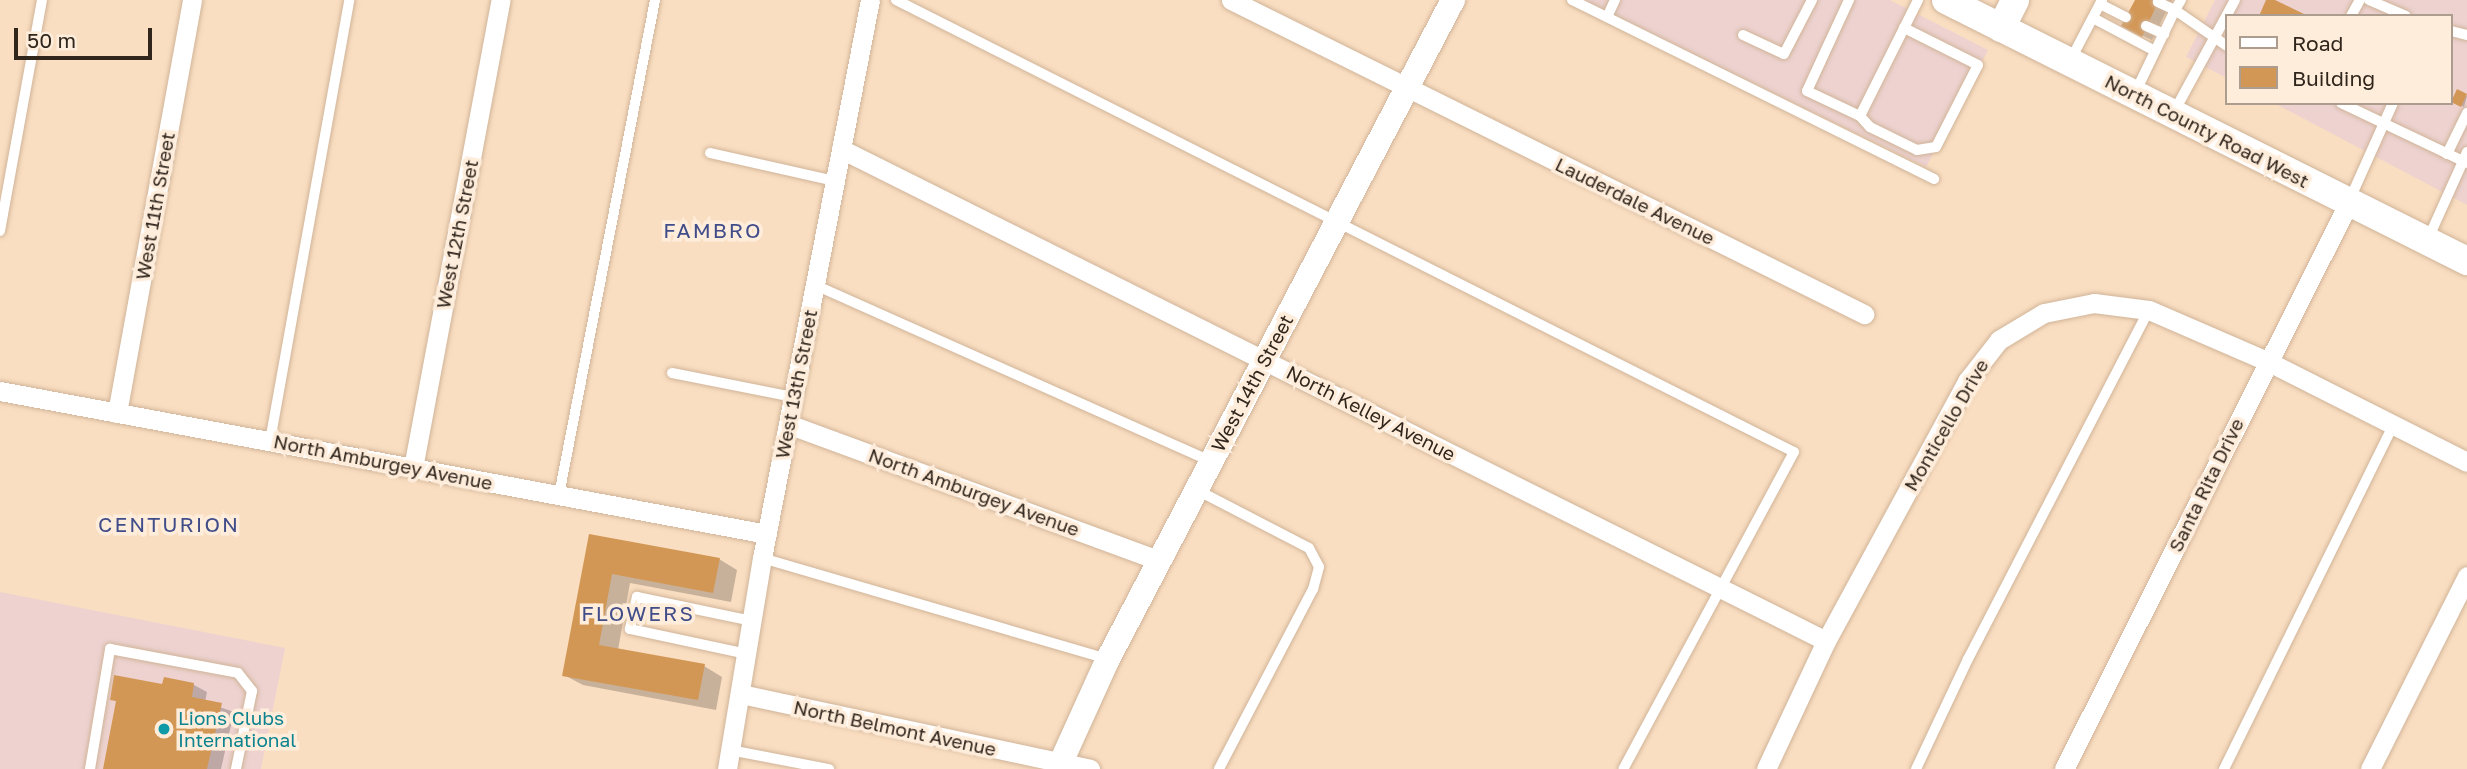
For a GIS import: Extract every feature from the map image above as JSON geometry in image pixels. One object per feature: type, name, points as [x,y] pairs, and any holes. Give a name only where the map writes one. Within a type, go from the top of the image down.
[{"type":"main road","name":"North County Road West","points":[[1947,0],[2467,261]]},
{"type":"main road","points":[[2001,28],[2015,0]]},
{"type":"street","name":"West 11th Street","points":[[117,413],[192,0]]},
{"type":"street","name":"West 12th Street","points":[[413,468],[501,0]]},
{"type":"street","name":"West 13th Street","points":[[728,759],[762,558],[870,0]]},
{"type":"street","name":"Lauderdale Avenue","points":[[1231,0],[1864,314]]},
{"type":"street","name":"West 14th Street","points":[[1059,766],[1108,659],[1452,0]]},
{"type":"street","name":"North Kelley Avenue","points":[[841,149],[1826,641]]},
{"type":"street","name":"Santa Rita Drive","points":[[2064,769],[2349,202]]},
{"type":"street","name":"Monticello Drive","points":[[1766,769],[1826,641],[1967,381],[1999,340],[2020,325],[2068,306],[2110,303],[2149,310],[2267,361],[2467,462]]},
{"type":"street","name":"North Amburgey Avenue","points":[[0,391],[767,534]]},
{"type":"street","name":"North Amburgey Avenue","points":[[788,424],[1160,561]]},
{"type":"street","points":[[2370,769],[2467,576]]},
{"type":"street","name":"North Belmont Avenue","points":[[741,694],[1059,766],[1090,769]]},
{"type":"lane","points":[[0,231],[42,0]]},
{"type":"lane","points":[[270,441],[349,0]]},
{"type":"lane","points":[[559,495],[655,0]]},
{"type":"lane","points":[[895,0],[1794,452],[1723,589],[1623,769]]},
{"type":"lane","points":[[1572,0],[1934,179]]},
{"type":"lane","points":[[1607,17],[1615,0]]},
{"type":"lane","points":[[1743,35],[1784,54],[1812,0]]},
{"type":"lane","points":[[1849,0],[1807,91],[1860,116],[1870,127],[1917,150],[1936,147],[1978,65],[1904,28]]},
{"type":"lane","points":[[1860,116],[1917,0]]},
{"type":"lane","points":[[2134,94],[2181,0]]},
{"type":"lane","points":[[2369,0],[2401,14]]},
{"type":"lane","points":[[2069,62],[2101,2],[2126,17]]},
{"type":"lane","points":[[2158,2],[2175,10],[2226,45]]},
{"type":"lane","points":[[2173,114],[2226,16]]},
{"type":"lane","points":[[2093,18],[2155,51]]},
{"type":"lane","points":[[2146,26],[2164,34]]},
{"type":"lane","points":[[2345,105],[2447,154],[2466,159],[2427,241]]},
{"type":"lane","points":[[2349,202],[2392,105]]},
{"type":"lane","points":[[2447,154],[2467,113]]},
{"type":"lane","points":[[710,153],[835,181]]},
{"type":"lane","points":[[815,285],[1212,461]]},
{"type":"lane","points":[[1916,769],[1962,670],[2149,310]]},
{"type":"lane","points":[[672,373],[793,397]]},
{"type":"lane","points":[[2224,769],[2393,425]]},
{"type":"lane","points":[[1197,490],[1309,548],[1319,567],[1312,589],[1219,769]]},
{"type":"lane","points":[[762,558],[1108,659]]},
{"type":"lane","points":[[747,654],[629,629],[637,597],[752,621]]},
{"type":"lane","points":[[90,769],[110,649],[238,673],[252,691],[236,769]]},
{"type":"lane","points":[[728,759],[828,769]]},
{"type":"shaded area","points":[[1581,0],[1890,0],[1988,50],[1926,167]]},
{"type":"shaded area","points":[[2215,0],[2467,0],[2467,205],[2278,105],[2453,105],[2453,14],[2226,14],[2226,77],[2186,57]]},
{"type":"shaded area","points":[[0,592],[285,648],[261,769],[0,769]]},
{"type":"building","points":[[2135,0],[2159,0],[2142,37],[2121,26]]},
{"type":"building","points":[[2266,0],[2275,0],[2304,14],[2260,14]]},
{"type":"building","points":[[2457,89],[2467,94],[2461,107],[2453,103]]},
{"type":"building","points":[[589,534],[720,558],[713,593],[612,574],[599,645],[705,664],[698,700],[562,676]]},
{"type":"building","name":"Lions Clubs International","points":[[114,675],[162,684],[164,677],[194,683],[192,697],[222,703],[207,769],[103,769],[116,701],[110,700]]},
{"type":"place","name":"Lions Clubs International","points":[[164,729]]},
{"type":"district","name":"FAMBRO","points":[[713,230]]},
{"type":"district","name":"CENTURION","points":[[169,524]]},
{"type":"district","name":"FLOWERS","points":[[638,613]]}]
